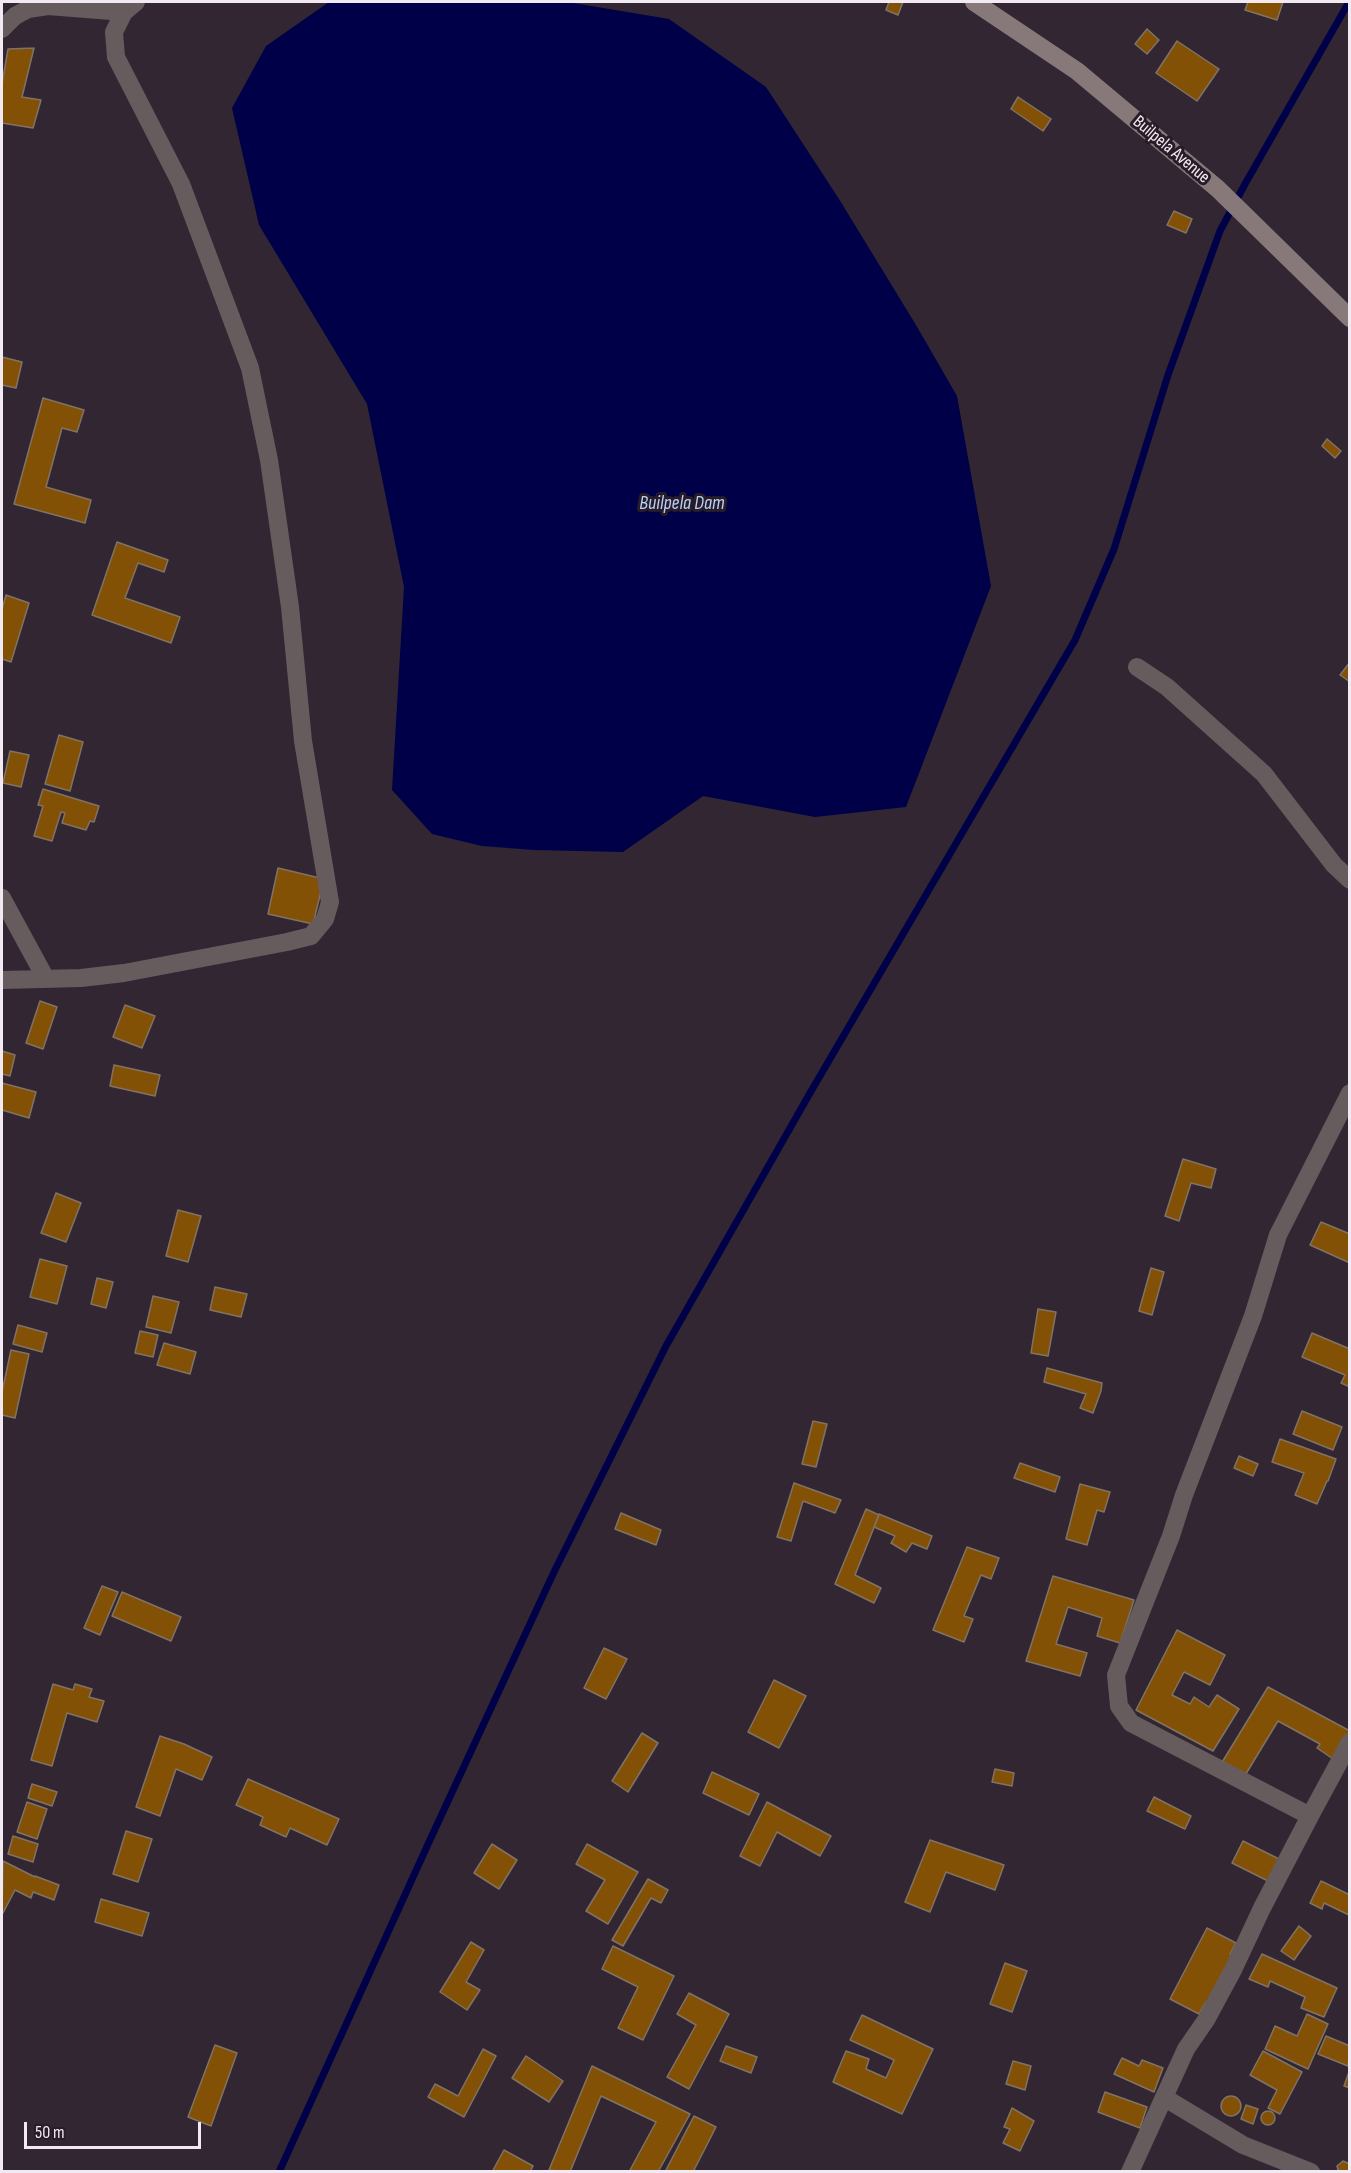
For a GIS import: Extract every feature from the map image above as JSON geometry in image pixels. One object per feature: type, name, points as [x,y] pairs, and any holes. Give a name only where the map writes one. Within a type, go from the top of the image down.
[{"type":"street","name":"Builpela Avenue","points":[[974,2],[1077,71],[1218,189],[1350,318]]},
{"type":"street","points":[[2,29],[15,16],[28,9],[48,6],[130,7]]},
{"type":"street","points":[[2,980],[81,978],[135,971],[212,958],[311,936],[325,919],[330,902],[303,741],[290,608],[269,460],[250,368],[181,184],[116,57],[114,32],[130,7]]},
{"type":"street","points":[[1137,667],[1167,687],[1264,774],[1334,865],[1350,880]]},
{"type":"street","points":[[2,898],[46,979]]},
{"type":"street","points":[[1310,1816],[1131,1724],[1119,1706],[1116,1675],[1171,1536],[1184,1495],[1249,1326],[1278,1235],[1350,1093]]},
{"type":"street","points":[[1130,2172],[1186,2049],[1206,2020],[1233,1970],[1262,1908],[1350,1742]]},
{"type":"street","points":[[1165,2098],[1243,2145],[1311,2172]]},
{"type":"water","name":"Builpela Dam","points":[[329,2],[567,2],[669,19],[766,87],[839,199],[957,396],[991,586],[906,807],[815,817],[703,796],[623,852],[534,850],[482,846],[432,834],[392,790],[404,587],[367,404],[259,225],[232,108],[266,46]]},
{"type":"building","points":[[889,2],[903,2],[898,15],[886,10]]},
{"type":"building","points":[[1248,2],[1283,2],[1277,20],[1245,10]]},
{"type":"building","points":[[1147,29],[1159,40],[1147,54],[1135,44]]},
{"type":"building","points":[[1177,41],[1219,69],[1197,101],[1156,73]]},
{"type":"building","points":[[34,48],[22,97],[41,100],[33,128],[2,123],[2,84],[8,49]]},
{"type":"building","points":[[1018,97],[1051,119],[1043,131],[1011,109]]},
{"type":"building","points":[[1174,211],[1192,219],[1186,233],[1167,225]]},
{"type":"building","points":[[2,357],[22,362],[16,388],[2,385]]},
{"type":"building","points":[[43,398],[84,410],[77,432],[62,428],[46,487],[91,500],[85,523],[14,504]]},
{"type":"building","points":[[1327,439],[1341,451],[1335,458],[1322,446]]},
{"type":"building","points":[[117,542],[168,560],[164,572],[138,563],[125,598],[180,617],[171,643],[92,615]]},
{"type":"building","points":[[6,595],[29,603],[11,662],[2,659],[2,609]]},
{"type":"building","points":[[1350,662],[1350,682],[1340,675]]},
{"type":"building","points":[[59,735],[83,742],[70,791],[45,784]]},
{"type":"building","points":[[10,751],[29,755],[21,787],[3,783]]},
{"type":"building","points":[[43,789],[99,806],[94,822],[90,821],[86,830],[62,823],[65,813],[61,812],[52,841],[34,836],[43,806],[38,805]]},
{"type":"building","points":[[278,868],[324,879],[313,924],[268,914]]},
{"type":"building","points":[[40,1001],[57,1007],[43,1049],[26,1043]]},
{"type":"building","points":[[125,1005],[155,1016],[142,1048],[113,1037]]},
{"type":"building","points":[[2,1051],[15,1055],[10,1076],[2,1074]]},
{"type":"building","points":[[114,1065],[160,1075],[155,1096],[110,1086]]},
{"type":"building","points":[[2,1083],[36,1092],[29,1118],[2,1110]]},
{"type":"building","points":[[1183,1159],[1216,1169],[1211,1188],[1191,1183],[1179,1221],[1165,1216]]},
{"type":"building","points":[[56,1193],[81,1203],[66,1242],[41,1233]]},
{"type":"building","points":[[178,1210],[201,1216],[188,1262],[166,1256]]},
{"type":"building","points":[[1321,1222],[1350,1234],[1350,1263],[1310,1245]]},
{"type":"building","points":[[40,1259],[67,1266],[57,1304],[30,1297]]},
{"type":"building","points":[[1151,1268],[1164,1272],[1152,1315],[1139,1311]]},
{"type":"building","points":[[97,1278],[113,1282],[106,1308],[91,1304]]},
{"type":"building","points":[[215,1287],[247,1294],[241,1317],[210,1310]]},
{"type":"building","points":[[153,1296],[179,1302],[171,1333],[146,1327]]},
{"type":"building","points":[[1038,1309],[1056,1312],[1048,1356],[1031,1353]]},
{"type":"building","points":[[18,1325],[47,1333],[42,1352],[13,1344]]},
{"type":"building","points":[[140,1331],[158,1335],[153,1357],[135,1353]]},
{"type":"building","points":[[1312,1333],[1350,1349],[1350,1387],[1341,1383],[1345,1375],[1302,1357]]},
{"type":"building","points":[[164,1343],[196,1352],[190,1374],[157,1365]]},
{"type":"building","points":[[11,1350],[29,1354],[15,1418],[2,1415],[2,1392]]},
{"type":"building","points":[[1047,1368],[1102,1383],[1093,1413],[1080,1408],[1086,1394],[1044,1382]]},
{"type":"building","points":[[1302,1411],[1342,1427],[1333,1450],[1293,1434]]},
{"type":"building","points":[[813,1421],[827,1424],[816,1467],[802,1464]]},
{"type":"building","points":[[1280,1439],[1336,1459],[1317,1504],[1295,1495],[1304,1473],[1272,1462]]},
{"type":"building","points":[[1239,1456],[1258,1464],[1253,1476],[1234,1468]]},
{"type":"building","points":[[1020,1463],[1060,1477],[1055,1492],[1014,1478]]},
{"type":"building","points":[[794,1483],[841,1500],[835,1513],[803,1501],[791,1541],[777,1537]]},
{"type":"building","points":[[1080,1484],[1110,1492],[1104,1512],[1097,1510],[1087,1545],[1066,1539]]},
{"type":"building","points":[[866,1509],[879,1515],[855,1575],[881,1588],[874,1603],[835,1584]]},
{"type":"building","points":[[621,1513],[661,1530],[656,1545],[615,1529]]},
{"type":"building","points":[[879,1514],[932,1536],[927,1549],[912,1543],[906,1552],[891,1543],[895,1536],[874,1527]]},
{"type":"building","points":[[967,1547],[999,1558],[991,1579],[981,1575],[964,1616],[973,1619],[964,1642],[933,1630]]},
{"type":"building","points":[[1053,1576],[1134,1600],[1120,1643],[1097,1636],[1102,1618],[1068,1607],[1056,1644],[1087,1653],[1080,1676],[1026,1661]]},
{"type":"building","points":[[102,1586],[118,1592],[100,1635],[84,1628]]},
{"type":"building","points":[[122,1592],[181,1617],[171,1641],[112,1616]]},
{"type":"building","points":[[1177,1630],[1225,1655],[1210,1685],[1184,1672],[1172,1695],[1190,1704],[1194,1697],[1209,1707],[1217,1695],[1239,1709],[1213,1751],[1136,1710]]},
{"type":"building","points":[[604,1648],[627,1659],[606,1699],[584,1688]]},
{"type":"building","points":[[774,1680],[806,1696],[779,1748],[748,1732]]},
{"type":"building","points":[[53,1684],[73,1690],[75,1684],[92,1689],[89,1697],[104,1701],[97,1722],[67,1713],[52,1766],[31,1760]]},
{"type":"building","points":[[1268,1687],[1350,1731],[1350,1738],[1336,1761],[1317,1748],[1320,1744],[1278,1721],[1244,1777],[1221,1764]]},
{"type":"building","points":[[642,1733],[658,1743],[628,1792],[612,1781]]},
{"type":"building","points":[[160,1736],[212,1757],[202,1780],[176,1769],[160,1816],[136,1807]]},
{"type":"building","points":[[995,1769],[1014,1773],[1012,1786],[992,1782]]},
{"type":"building","points":[[712,1772],[759,1794],[749,1815],[703,1793]]},
{"type":"building","points":[[248,1779],[339,1819],[327,1845],[290,1828],[286,1837],[260,1825],[263,1817],[236,1805]]},
{"type":"building","points":[[32,1784],[57,1792],[52,1806],[28,1798]]},
{"type":"building","points":[[1154,1797],[1191,1816],[1185,1829],[1147,1811]]},
{"type":"building","points":[[27,1802],[47,1809],[37,1839],[17,1832]]},
{"type":"building","points":[[767,1802],[831,1836],[820,1856],[777,1832],[760,1866],[740,1856]]},
{"type":"building","points":[[126,1831],[152,1839],[138,1882],[113,1874]]},
{"type":"building","points":[[13,1836],[38,1844],[33,1862],[8,1854]]},
{"type":"building","points":[[930,1840],[1004,1865],[995,1890],[946,1872],[930,1912],[905,1902]]},
{"type":"building","points":[[1243,1841],[1283,1861],[1272,1883],[1232,1863]]},
{"type":"building","points":[[492,1844],[517,1860],[499,1889],[474,1873]]},
{"type":"building","points":[[587,1844],[638,1872],[608,1924],[586,1911],[605,1880],[576,1864]]},
{"type":"building","points":[[3,1861],[35,1877],[59,1885],[54,1900],[33,1892],[31,1898],[15,1890],[3,1913]]},
{"type":"building","points":[[648,1879],[668,1890],[661,1903],[651,1898],[623,1946],[612,1940]]},
{"type":"building","points":[[1321,1881],[1350,1895],[1349,1915],[1324,1903],[1322,1909],[1310,1903]]},
{"type":"building","points":[[101,1899],[149,1913],[142,1936],[95,1922]]},
{"type":"building","points":[[1299,1926],[1311,1936],[1294,1960],[1281,1951]]},
{"type":"building","points":[[1207,1928],[1236,1943],[1230,1954],[1237,1958],[1212,2005],[1206,2002],[1199,2014],[1170,1999]]},
{"type":"building","points":[[471,1942],[484,1950],[466,1982],[480,1990],[467,2010],[440,1992]]},
{"type":"building","points":[[613,1946],[674,1976],[643,2040],[618,2028],[638,1987],[602,1969]]},
{"type":"building","points":[[1262,1954],[1337,1988],[1324,2017],[1301,2008],[1305,1997],[1270,1981],[1268,1987],[1249,1979]]},
{"type":"building","points":[[1005,1963],[1027,1971],[1012,2012],[990,2004]]},
{"type":"building","points":[[689,1993],[729,2014],[689,2089],[667,2077],[696,2025],[677,2014]]},
{"type":"building","points":[[1307,2014],[1328,2024],[1308,2069],[1265,2049],[1275,2026],[1297,2036]]},
{"type":"building","points":[[862,2015],[933,2049],[902,2114],[833,2082],[846,2051],[869,2059],[866,2069],[886,2078],[894,2060],[850,2040]]},
{"type":"building","points":[[1326,2036],[1350,2046],[1348,2066],[1318,2054]]},
{"type":"building","points":[[215,2045],[237,2053],[211,2126],[188,2117]]},
{"type":"building","points":[[726,2046],[757,2057],[751,2073],[720,2061]]},
{"type":"building","points":[[483,2049],[496,2056],[464,2117],[428,2097],[435,2084],[458,2096]]},
{"type":"building","points":[[1263,2051],[1302,2072],[1280,2114],[1268,2108],[1277,2090],[1250,2075]]},
{"type":"building","points":[[526,2056],[563,2081],[549,2102],[512,2078]]},
{"type":"building","points":[[1122,2058],[1139,2066],[1142,2060],[1163,2068],[1154,2092],[1114,2074]]},
{"type":"building","points":[[1013,2061],[1031,2066],[1025,2090],[1006,2084]]},
{"type":"building","points":[[592,2066],[690,2114],[658,2172],[629,2172],[656,2122],[601,2096],[570,2172],[549,2170]]},
{"type":"building","points":[[1350,2069],[1350,2088],[1344,2086]]},
{"type":"building","points":[[1105,2092],[1147,2107],[1140,2128],[1098,2112]]},
{"type":"building","points":[[1231,2096],[1238,2099],[1241,2106],[1238,2113],[1231,2116],[1224,2113],[1221,2106],[1224,2099]]},
{"type":"building","points":[[1246,2105],[1258,2109],[1253,2124],[1241,2119]]},
{"type":"building","points":[[1012,2108],[1034,2121],[1020,2151],[1003,2143],[1010,2129],[1004,2127]]},
{"type":"building","points":[[1268,2111],[1273,2113],[1275,2118],[1273,2123],[1268,2125],[1263,2123],[1261,2118],[1263,2113]]},
{"type":"building","points":[[694,2116],[716,2127],[693,2172],[665,2172]]},
{"type":"building","points":[[504,2150],[533,2166],[530,2172],[492,2172]]},
{"type":"building","points":[[1343,2161],[1350,2164],[1349,2172],[1338,2170],[1337,2166]]},
{"type":"waterway","points":[[279,2172],[554,1572],[666,1346],[810,1093],[1075,640],[1114,549],[1168,375],[1220,231],[1349,2]]}]
